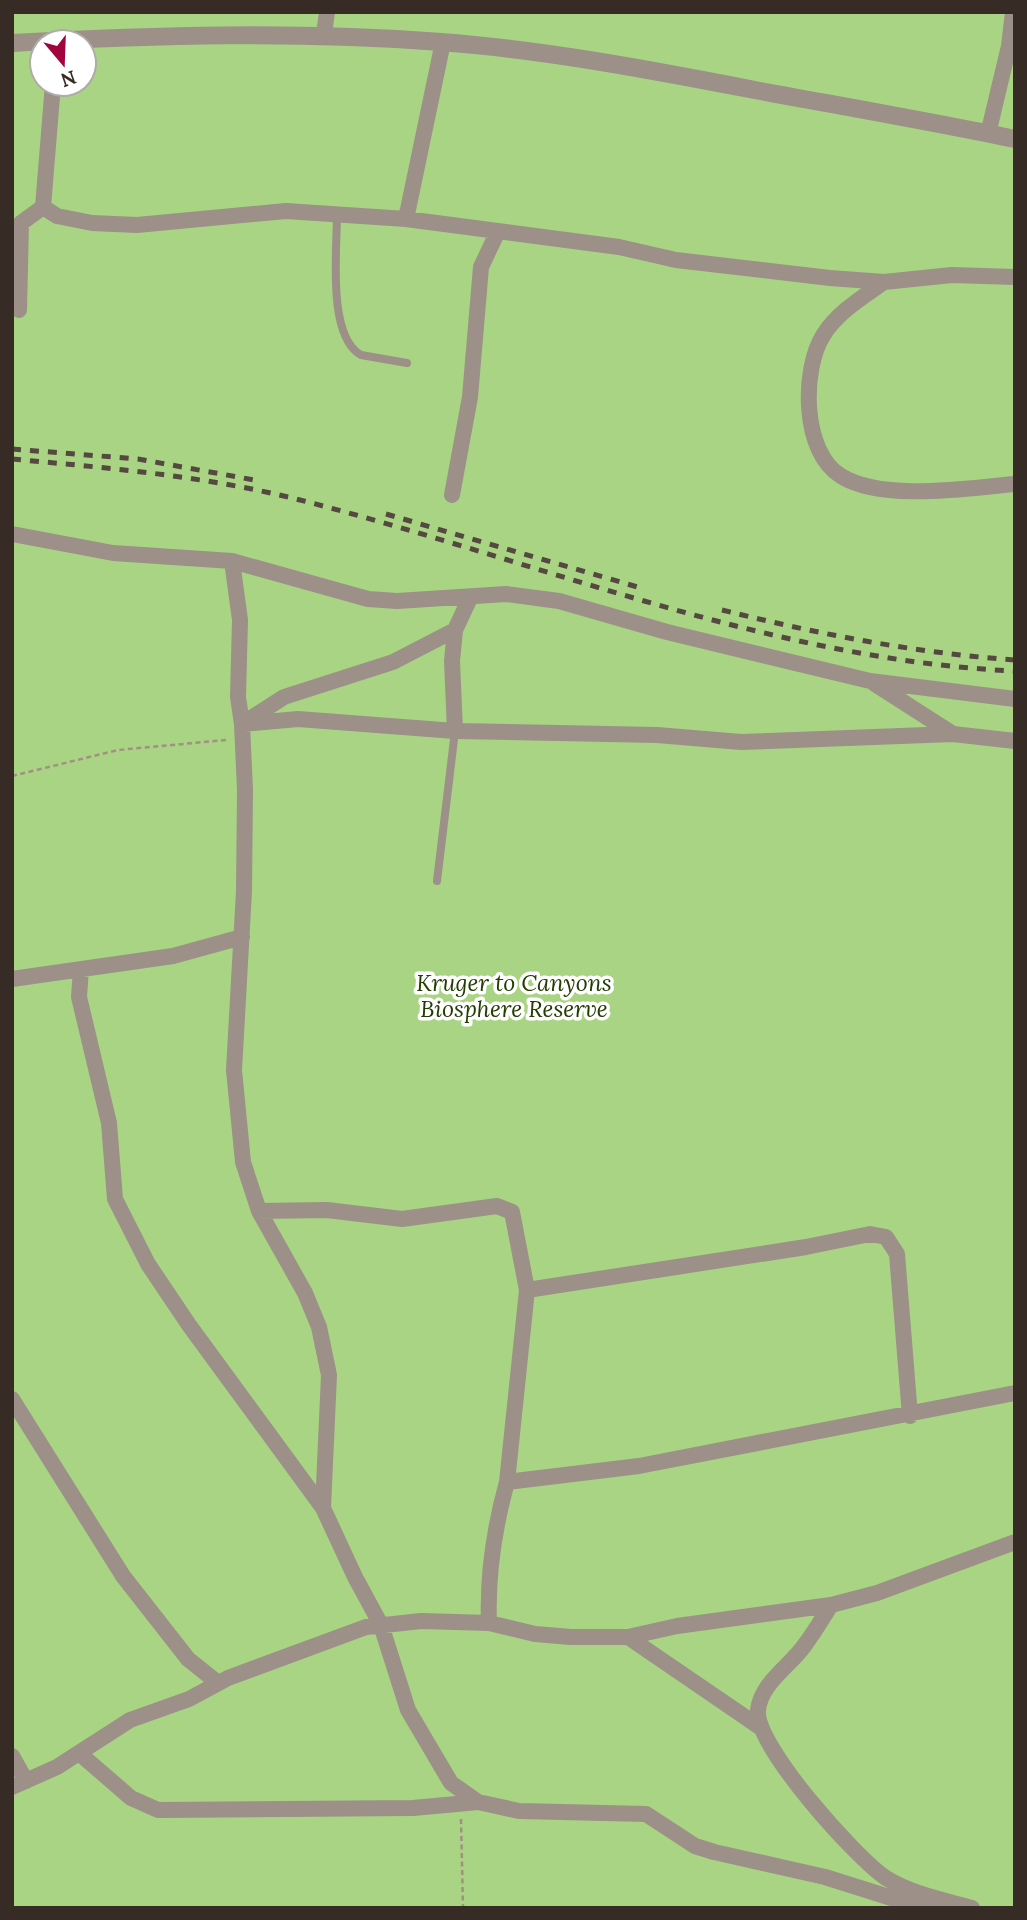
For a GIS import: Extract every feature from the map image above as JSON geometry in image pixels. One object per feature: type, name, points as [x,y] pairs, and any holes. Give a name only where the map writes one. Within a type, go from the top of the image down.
[{"type":"street","points":[[324,34],[327,12]]},
{"type":"street","points":[[988,134],[1009,46],[1013,12]]},
{"type":"street","points":[[98,39],[222,34],[324,34],[443,42],[683,76],[1015,139]]},
{"type":"street","points":[[406,219],[443,42]]},
{"type":"street","points":[[19,310],[21,223],[43,207],[52,98]]},
{"type":"street","points":[[43,207],[57,216],[72,220],[115,224],[286,211],[406,219],[619,247],[676,260],[884,282],[952,275],[1015,277]]},
{"type":"street","points":[[452,495],[470,397],[481,267],[498,232]]},
{"type":"street","points":[[884,282],[840,315],[822,335],[814,358],[809,400],[810,429],[827,464],[841,477],[863,485],[900,490],[1015,484]]},
{"type":"street","points":[[12,534],[114,552],[232,561],[368,599],[470,598],[506,594],[559,601],[680,636],[870,681],[1015,699]]},
{"type":"street","points":[[232,561],[240,621],[238,697],[245,790],[242,937],[234,1081],[243,1162],[260,1212],[305,1293],[327,1355],[329,1375],[323,1508]]},
{"type":"street","points":[[455,731],[452,661],[455,630],[470,598]]},
{"type":"street","points":[[242,731],[284,697],[393,662],[455,630]]},
{"type":"street","points":[[870,681],[953,734]]},
{"type":"street","points":[[242,731],[298,719],[455,731],[657,735],[741,742],[953,734],[1015,741]]},
{"type":"street","points":[[12,979],[184,954],[242,937]]},
{"type":"street","points":[[81,970],[79,997],[109,1123],[113,1191],[118,1206],[148,1264],[189,1325],[323,1508],[381,1625],[414,1720],[451,1783],[478,1802]]},
{"type":"street","points":[[260,1212],[327,1210],[412,1219],[504,1207],[512,1212],[516,1221],[527,1290],[507,1482],[488,1585],[489,1623]]},
{"type":"street","points":[[527,1290],[806,1247],[870,1234],[882,1236],[891,1242],[897,1254],[910,1416]]},
{"type":"street","points":[[507,1482],[639,1466],[823,1429],[910,1416],[1015,1393]]},
{"type":"street","points":[[12,1399],[122,1576],[188,1659],[218,1683]]},
{"type":"street","points":[[12,1756],[19,1784],[79,1752],[117,1726],[189,1699],[218,1683],[338,1636],[381,1625],[421,1621],[489,1623],[547,1635],[628,1637],[677,1626],[831,1605],[877,1593],[1015,1542]]},
{"type":"street","points":[[831,1605],[804,1647],[762,1695],[758,1715],[761,1728],[803,1791],[863,1860],[896,1883],[972,1908]]},
{"type":"street","points":[[628,1637],[761,1728]]},
{"type":"street","points":[[79,1752],[131,1798],[158,1810],[414,1808],[478,1802],[519,1811],[646,1814],[695,1846],[714,1852],[825,1877],[898,1900],[953,1903]]},
{"type":"lane","points":[[337,215],[338,316],[344,335],[361,355],[407,363]]},
{"type":"lane","points":[[437,881],[455,731]]},
{"type":"path","points":[[12,776],[118,750],[242,731]]},
{"type":"path","points":[[461,1802],[463,1908]]},
{"type":"green space","name":"Kruger to Canyons Biosphere Reserve","points":[[12,12],[1015,12],[1015,1908],[12,1908]]},
{"type":"railway","points":[[12,449],[138,459],[260,481]]},
{"type":"railway","points":[[12,459],[157,474],[265,492],[388,524],[654,604],[744,628],[833,648],[924,663],[1015,671]]},
{"type":"railway","points":[[386,514],[641,588]]},
{"type":"railway","points":[[722,610],[867,641],[941,653],[1015,660]]}]
